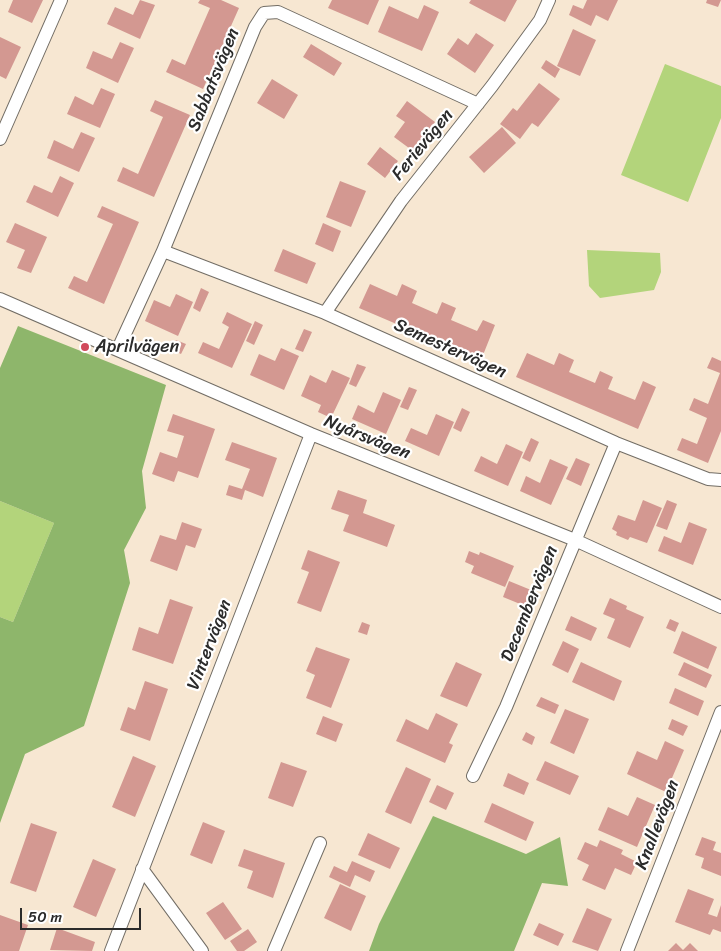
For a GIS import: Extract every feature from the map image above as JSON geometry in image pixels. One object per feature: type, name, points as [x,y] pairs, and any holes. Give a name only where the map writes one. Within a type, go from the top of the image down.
[{"type":"street","points":[[0,139],[61,0]]},
{"type":"street","name":"Ferievägen","points":[[325,313],[401,201],[478,104],[540,20],[549,0]]},
{"type":"street","name":"Sabbatsvägen","points":[[118,349],[163,251],[255,27],[264,13],[278,12],[478,104]]},
{"type":"street","name":"Semestervägen","points":[[163,251],[325,313],[616,443],[708,479],[721,480]]},
{"type":"street","name":"Nyårsvägen","points":[[0,300],[118,349],[311,434],[575,540],[721,607]]},
{"type":"street","name":"Vintervägen","points":[[111,951],[311,434]]},
{"type":"street","name":"Decembervägen","points":[[473,776],[506,707],[616,443]]},
{"type":"street","name":"Knallevägen","points":[[627,951],[721,712]]},
{"type":"street","points":[[274,951],[320,843]]},
{"type":"street","points":[[142,869],[202,951]]},
{"type":"green space","points":[[665,64],[721,86],[721,118],[688,202],[621,175]]},
{"type":"green space","points":[[587,250],[660,253],[661,272],[654,290],[600,298],[589,286]]},
{"type":"green space","points":[[18,326],[166,385],[142,471],[146,508],[124,550],[130,583],[84,726],[25,754],[0,823],[0,617],[13,622],[54,523],[0,501],[0,368]]},
{"type":"green space","points":[[0,501],[54,523],[13,622],[0,617]]},
{"type":"green space","points":[[433,816],[526,854],[560,837],[568,886],[542,883],[514,951],[369,951],[379,924]]},
{"type":"building","points":[[13,0],[43,0],[32,23],[8,12]]},
{"type":"building","points":[[140,0],[155,5],[140,39],[107,24],[115,7],[133,15]]},
{"type":"building","points":[[200,0],[221,0],[239,8],[203,89],[166,72],[172,59],[185,65],[210,8],[198,3]]},
{"type":"building","points":[[332,0],[379,0],[368,25],[328,8]]},
{"type":"building","points":[[471,0],[517,0],[505,22],[469,3]]},
{"type":"building","points":[[587,0],[618,0],[608,21],[596,15],[591,26],[569,15],[573,5],[583,9]]},
{"type":"building","points":[[707,0],[721,0],[718,7],[706,3]]},
{"type":"building","points":[[424,5],[439,12],[422,51],[378,32],[389,6],[418,19]]},
{"type":"building","points":[[573,29],[596,40],[580,76],[557,66]]},
{"type":"building","points":[[476,33],[494,45],[475,73],[447,54],[458,38],[468,45]]},
{"type":"building","points":[[0,37],[21,47],[6,79],[0,76]]},
{"type":"building","points":[[120,42],[134,48],[118,83],[86,68],[93,51],[112,59]]},
{"type":"building","points":[[311,44],[342,63],[334,76],[303,57]]},
{"type":"building","points":[[546,60],[560,69],[555,78],[541,68]]},
{"type":"building","points":[[272,79],[298,95],[284,119],[257,103]]},
{"type":"building","points":[[539,83],[560,99],[538,127],[532,123],[520,139],[500,124],[513,108],[517,111]]},
{"type":"building","points":[[101,88],[115,94],[100,128],[67,114],[75,96],[93,105]]},
{"type":"building","points":[[155,100],[190,115],[154,197],[117,181],[123,167],[138,174],[163,117],[150,111]]},
{"type":"building","points":[[407,101],[435,122],[413,151],[394,137],[405,122],[396,116]]},
{"type":"building","points":[[502,127],[516,143],[484,173],[469,157]]},
{"type":"building","points":[[81,132],[95,138],[79,172],[47,158],[54,140],[73,149]]},
{"type":"building","points":[[380,147],[398,161],[385,178],[367,164]]},
{"type":"building","points":[[60,176],[74,183],[58,217],[26,202],[34,185],[52,193]]},
{"type":"building","points":[[340,181],[366,191],[351,227],[326,217]]},
{"type":"building","points":[[102,206],[139,222],[104,304],[68,288],[74,276],[87,282],[113,224],[97,217]]},
{"type":"building","points":[[15,223],[47,237],[31,273],[17,268],[25,250],[6,242]]},
{"type":"building","points":[[323,223],[341,231],[333,252],[315,244]]},
{"type":"building","points":[[283,249],[316,263],[307,284],[274,271]]},
{"type":"building","points":[[370,284],[397,296],[402,284],[417,291],[412,303],[437,314],[442,302],[456,308],[451,320],[477,331],[483,320],[495,325],[481,360],[359,308]]},
{"type":"building","points":[[201,288],[209,292],[200,312],[193,308]]},
{"type":"building","points":[[176,294],[193,302],[178,336],[145,321],[154,300],[170,307]]},
{"type":"building","points":[[227,312],[252,324],[232,368],[198,353],[203,342],[219,349],[229,327],[222,323]]},
{"type":"building","points":[[255,321],[263,325],[254,345],[246,341]]},
{"type":"building","points":[[304,329],[312,332],[303,352],[295,349]]},
{"type":"building","points":[[176,340],[186,344],[181,354],[172,350]]},
{"type":"building","points":[[281,348],[299,356],[284,390],[250,375],[259,354],[275,361]]},
{"type":"building","points":[[527,353],[554,365],[559,353],[574,360],[569,372],[595,383],[600,371],[613,377],[608,389],[635,400],[643,381],[656,387],[638,429],[516,377]]},
{"type":"building","points":[[712,357],[721,361],[721,431],[708,463],[677,450],[682,438],[697,444],[707,418],[689,410],[694,398],[708,404],[720,373],[707,368]]},
{"type":"building","points":[[357,364],[366,367],[356,387],[349,384]]},
{"type":"building","points":[[332,370],[350,378],[331,418],[318,412],[321,405],[301,396],[310,375],[326,383]]},
{"type":"building","points":[[409,387],[417,390],[408,410],[400,407]]},
{"type":"building","points":[[383,392],[401,400],[386,434],[352,419],[358,405],[374,413]]},
{"type":"building","points":[[462,408],[470,412],[461,432],[453,428]]},
{"type":"building","points":[[173,414],[215,429],[198,478],[178,471],[174,482],[152,474],[160,452],[177,458],[184,436],[167,431]]},
{"type":"building","points":[[436,414],[454,422],[439,456],[405,441],[411,428],[427,435]]},
{"type":"building","points":[[531,438],[539,442],[530,462],[522,458]]},
{"type":"building","points":[[232,442],[277,458],[263,497],[245,490],[242,500],[226,495],[229,485],[242,489],[250,469],[225,460]]},
{"type":"building","points":[[506,444],[523,452],[508,486],[474,471],[481,456],[497,464]]},
{"type":"building","points":[[576,458],[590,464],[581,486],[566,479]]},
{"type":"building","points":[[550,459],[568,467],[551,505],[520,491],[526,476],[540,483]]},
{"type":"building","points":[[338,490],[367,500],[363,513],[395,525],[387,547],[343,531],[349,515],[331,509]]},
{"type":"building","points":[[643,500],[662,508],[647,543],[630,537],[628,540],[616,535],[617,532],[612,529],[618,515],[635,521]]},
{"type":"building","points":[[667,500],[677,504],[667,530],[656,526]]},
{"type":"building","points":[[182,522],[202,529],[195,548],[186,545],[177,571],[150,561],[160,535],[176,540]]},
{"type":"building","points":[[689,522],[707,529],[693,565],[658,551],[664,536],[681,543]]},
{"type":"building","points":[[308,550],[340,562],[321,612],[297,603],[309,572],[301,569]]},
{"type":"building","points":[[469,551],[479,555],[480,552],[514,566],[505,587],[471,573],[474,566],[465,562]]},
{"type":"building","points":[[509,581],[531,590],[525,606],[503,597]]},
{"type":"building","points":[[610,598],[627,606],[626,609],[644,617],[630,648],[607,638],[615,619],[603,614]]},
{"type":"building","points":[[170,599],[193,607],[173,664],[132,650],[139,627],[158,634]]},
{"type":"building","points":[[571,616],[597,628],[591,641],[565,630]]},
{"type":"building","points":[[670,619],[679,623],[675,632],[666,628]]},
{"type":"building","points":[[362,622],[370,625],[367,635],[358,632]]},
{"type":"building","points":[[682,631],[717,647],[708,669],[673,653]]},
{"type":"building","points":[[563,641],[579,649],[568,673],[552,665]]},
{"type":"building","points":[[316,647],[350,659],[331,708],[306,698],[315,675],[306,671]]},
{"type":"building","points":[[456,662],[482,674],[467,707],[440,696]]},
{"type":"building","points":[[581,662],[622,681],[614,701],[572,682]]},
{"type":"building","points":[[684,662],[712,675],[706,688],[678,675]]},
{"type":"building","points":[[145,681],[168,689],[150,741],[120,730],[128,707],[135,710]]},
{"type":"building","points":[[675,688],[704,701],[698,716],[669,703]]},
{"type":"building","points":[[541,697],[559,705],[555,714],[536,706]]},
{"type":"building","points":[[565,709],[589,719],[574,754],[550,743]]},
{"type":"building","points":[[436,713],[458,724],[449,743],[453,745],[445,763],[396,741],[406,719],[428,730]]},
{"type":"building","points":[[323,716],[343,724],[336,742],[316,734]]},
{"type":"building","points":[[672,719],[688,726],[683,736],[668,729]]},
{"type":"building","points":[[526,732],[535,737],[532,745],[522,740]]},
{"type":"building","points":[[665,741],[684,750],[666,792],[627,774],[637,751],[657,760]]},
{"type":"building","points":[[133,756],[156,766],[135,817],[112,807]]},
{"type":"building","points":[[545,761],[579,776],[570,795],[536,780]]},
{"type":"building","points":[[281,762],[307,771],[293,807],[268,798]]},
{"type":"building","points":[[406,767],[431,779],[411,824],[385,812]]},
{"type":"building","points":[[508,773],[529,783],[524,795],[503,786]]},
{"type":"building","points":[[437,785],[454,793],[446,810],[429,802]]},
{"type":"building","points":[[637,797],[655,805],[637,847],[598,830],[608,807],[628,816]]},
{"type":"building","points":[[492,803],[534,822],[526,841],[484,822]]},
{"type":"building","points":[[203,822],[225,831],[212,864],[190,855]]},
{"type":"building","points":[[31,823],[57,832],[36,892],[10,883]]},
{"type":"building","points":[[368,833],[400,848],[390,869],[358,855]]},
{"type":"building","points":[[702,837],[716,842],[713,850],[721,853],[721,876],[701,868],[704,858],[695,855]]},
{"type":"building","points":[[600,840],[623,850],[621,854],[637,862],[631,875],[615,868],[605,890],[582,880],[589,865],[577,859],[585,842],[597,847]]},
{"type":"building","points":[[244,849],[285,863],[273,898],[247,888],[253,871],[238,866]]},
{"type":"building","points":[[93,859],[116,869],[96,917],[73,907]]},
{"type":"building","points":[[352,861],[375,871],[370,882],[355,875],[350,887],[329,877],[334,866],[347,872]]},
{"type":"building","points":[[340,884],[366,896],[351,931],[324,918]]},
{"type":"building","points":[[688,889],[714,899],[708,914],[717,917],[721,905],[721,932],[713,929],[710,935],[675,922]]},
{"type":"building","points":[[223,902],[242,929],[225,940],[206,913]]},
{"type":"building","points":[[587,908],[612,919],[598,951],[572,942]]},
{"type":"building","points":[[0,915],[28,925],[19,951],[0,951]]},
{"type":"building","points":[[539,923],[564,934],[558,946],[533,935]]},
{"type":"building","points":[[57,928],[95,942],[92,951],[50,950]]},
{"type":"building","points":[[248,929],[257,942],[244,951],[237,951],[230,941]]},
{"type":"building","points":[[676,943],[683,950],[690,943],[698,951],[668,951]]},
{"type":"place","name":"Aprilvägen","points":[[85,347]]}]
